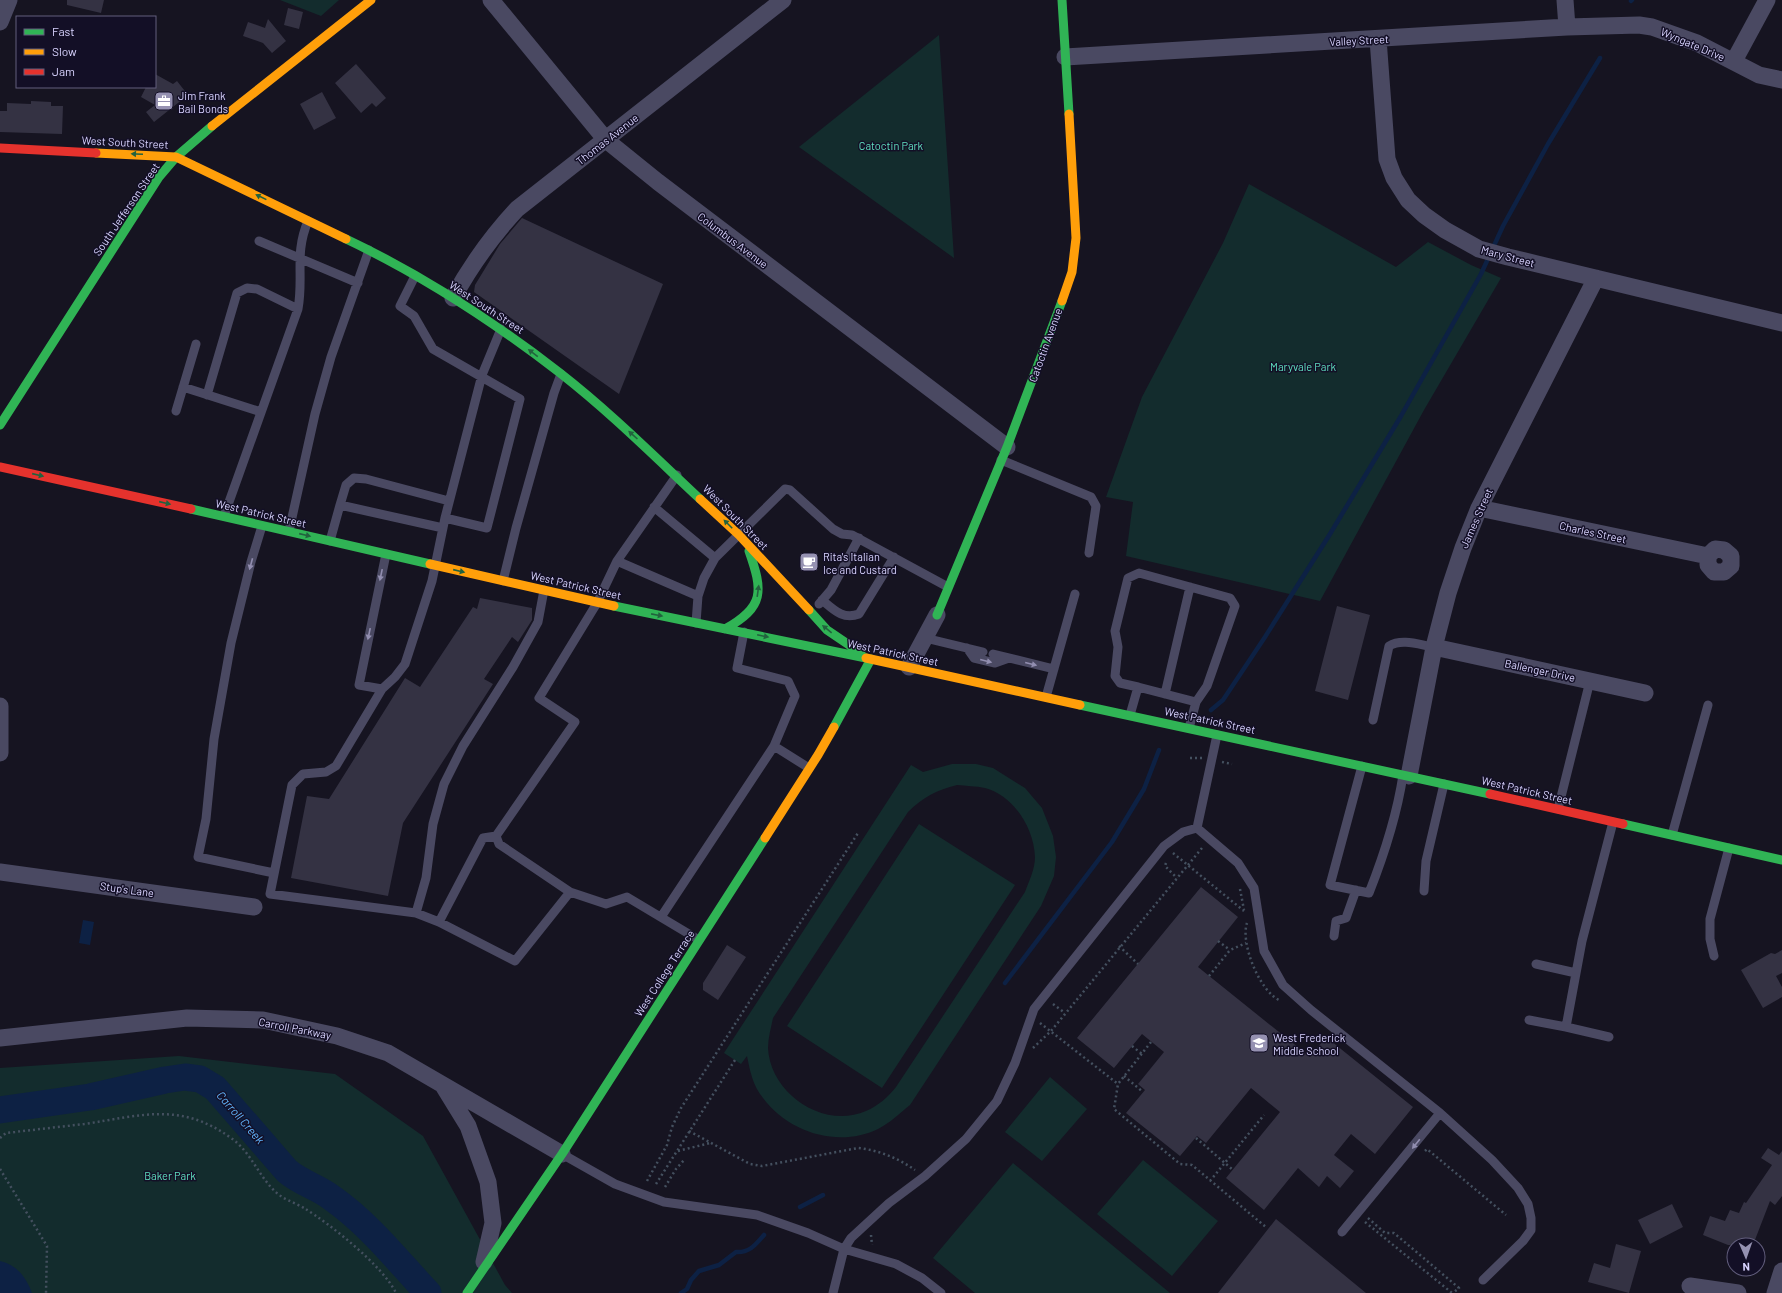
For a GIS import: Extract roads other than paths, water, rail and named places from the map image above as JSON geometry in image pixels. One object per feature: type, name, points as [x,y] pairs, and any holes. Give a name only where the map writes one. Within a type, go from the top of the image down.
[{"type":"main road","name":"South Jefferson Street","points":[[0,425],[159,176],[176,157],[200,136],[371,0]]},
{"type":"main road","name":"Catoctin Avenue","points":[[937,615],[1004,453],[1072,272],[1076,238],[1062,0]]},
{"type":"main road","name":"West South Street","points":[[0,148],[176,157],[369,250],[453,298],[502,329],[561,374],[616,420],[739,534],[827,630],[871,659]]},
{"type":"main road","name":"West Patrick Street","points":[[0,467],[224,516],[597,603],[909,667],[1406,775],[1782,860]]},
{"type":"main road","points":[[725,629],[746,616],[756,602],[758,594],[758,576],[746,542]]},
{"type":"main road","name":"West College Terrace","points":[[467,1293],[562,1154],[809,768],[871,659]]},
{"type":"street","points":[[0,22],[9,0]]},
{"type":"street","name":"Columbus Avenue","points":[[491,0],[606,140],[1004,453]]},
{"type":"street","name":"Thomas Avenue","points":[[453,298],[465,276],[496,231],[517,209],[783,0]]},
{"type":"street","points":[[1565,0],[1567,27]]},
{"type":"street","name":"Wyngate Drive","points":[[1734,61],[1767,0]]},
{"type":"street","name":"Valley Street","points":[[1065,57],[1567,27],[1639,25],[1652,27]]},
{"type":"street","name":"Wyngate Drive","points":[[1652,27],[1697,43],[1759,75],[1782,80]]},
{"type":"street","name":"Mary Street","points":[[1378,39],[1387,158],[1394,178],[1408,200],[1424,215],[1445,230],[1479,249],[1782,323]]},
{"type":"street","name":"James Street","points":[[1406,775],[1434,648],[1448,593],[1463,548],[1479,508],[1596,278]]},
{"type":"street","name":"Charles Street","points":[[1479,508],[1708,556]]},
{"type":"street","name":"Catoctin Avenue","points":[[909,667],[937,615]]},
{"type":"street","name":"Ballenger Drive","points":[[1434,648],[1645,692]]},
{"type":"street","points":[[0,706],[0,752]]},
{"type":"street","name":"Stup's Lane","points":[[0,872],[254,907]]},
{"type":"street","name":"Carroll Parkway","points":[[0,1038],[187,1018],[262,1020],[337,1036],[388,1053],[562,1154]]},
{"type":"street","points":[[443,1085],[468,1126],[488,1182],[493,1223],[482,1270]]},
{"type":"street","points":[[1775,1293],[1782,1271]]},
{"type":"street","points":[[1690,1286],[1738,1293]]},
{"type":"lane","points":[[224,516],[298,309],[300,297],[299,257],[301,236],[308,220]]},
{"type":"lane","points":[[259,240],[358,283]]},
{"type":"lane","points":[[289,531],[315,414],[331,357],[369,250]]},
{"type":"lane","points":[[415,276],[400,306],[414,316],[433,349],[482,375],[520,399],[487,528],[445,518]]},
{"type":"lane","points":[[207,395],[237,293],[247,288],[257,289],[298,309]]},
{"type":"lane","points":[[502,329],[482,375],[449,501],[436,566],[405,664],[395,677],[382,689],[336,766],[326,772],[303,774],[292,785],[270,894],[416,913],[438,922],[515,961],[570,892]]},
{"type":"lane","points":[[176,411],[196,344]]},
{"type":"lane","points":[[503,581],[516,528],[554,392],[561,374]]},
{"type":"lane","points":[[183,387],[261,412]]},
{"type":"lane","points":[[1004,453],[1091,497],[1096,506],[1089,553]]},
{"type":"lane","points":[[438,922],[483,838],[496,836],[575,722],[539,698],[597,603],[617,561],[677,475]]},
{"type":"lane","points":[[330,541],[346,485],[354,478],[366,479],[449,501]]},
{"type":"lane","points":[[696,623],[698,596],[704,578],[716,558],[785,489],[790,490],[833,529],[842,534],[852,535],[859,538],[948,587]]},
{"type":"lane","points":[[340,505],[443,528]]},
{"type":"lane","points":[[654,507],[716,558]]},
{"type":"lane","points":[[262,526],[251,562],[230,655],[214,739],[206,819],[198,857],[274,873]]},
{"type":"lane","points":[[811,614],[831,590],[859,538]]},
{"type":"lane","points":[[382,689],[359,684],[386,554]]},
{"type":"lane","points":[[822,600],[842,616],[851,617],[859,614],[894,558]]},
{"type":"lane","points":[[617,561],[698,596]]},
{"type":"lane","points":[[1189,728],[1196,702],[1207,686],[1234,606],[1230,598],[1139,572],[1128,578],[1115,631],[1118,648],[1115,676],[1120,683],[1196,702]]},
{"type":"lane","points":[[1165,694],[1190,587]]},
{"type":"lane","points":[[416,913],[426,878],[433,824],[444,784],[462,746],[514,667],[538,622],[544,590]]},
{"type":"lane","points":[[1046,697],[1075,594]]},
{"type":"lane","points":[[661,917],[774,746],[795,696],[788,681],[737,668],[744,632]]},
{"type":"lane","points":[[925,638],[983,652]]},
{"type":"lane","points":[[1373,720],[1389,646],[1396,642],[1404,642],[1434,648]]},
{"type":"lane","points":[[967,648],[974,658],[995,663],[1009,658]]},
{"type":"lane","points":[[993,654],[1054,669]]},
{"type":"lane","points":[[1558,809],[1590,681]]},
{"type":"lane","points":[[1130,715],[1138,687]]},
{"type":"lane","points":[[1672,835],[1708,705]]},
{"type":"lane","points":[[1197,828],[1217,735]]},
{"type":"lane","points":[[774,746],[809,768]]},
{"type":"lane","points":[[1362,766],[1330,885],[1370,893],[1385,852],[1406,775]]},
{"type":"lane","points":[[1424,891],[1426,861],[1444,784]]},
{"type":"lane","points":[[1566,1027],[1582,941],[1613,822]]},
{"type":"lane","points":[[1197,828],[1238,863],[1254,888],[1264,951],[1283,985],[1311,1010],[1440,1113],[1492,1160],[1518,1188],[1528,1204],[1531,1218],[1531,1230],[1523,1241],[1483,1280]]},
{"type":"lane","points":[[833,1293],[844,1249],[850,1238],[876,1214],[925,1176],[966,1139],[997,1101],[1015,1063],[1034,1009],[1164,846],[1183,832],[1197,828]]},
{"type":"lane","points":[[496,836],[499,844],[570,892],[606,904],[627,897],[699,940]]},
{"type":"lane","points":[[1714,956],[1710,939],[1710,919],[1729,848]]},
{"type":"lane","points":[[1334,936],[1336,921],[1346,918],[1356,890]]},
{"type":"lane","points":[[1536,964],[1576,973]]},
{"type":"lane","points":[[1529,1020],[1609,1037]]},
{"type":"lane","points":[[1342,1232],[1440,1113]]},
{"type":"lane","points":[[562,1154],[615,1184],[664,1202],[757,1215],[808,1233],[844,1249],[896,1264],[922,1278],[941,1293]]},
{"type":"water","points":[[83,920],[94,922],[90,945],[79,943]]},
{"type":"water","points":[[0,1261],[11,1265],[20,1272],[32,1293],[0,1293]]},
{"type":"waterway","points":[[1211,710],[1223,700],[1265,637],[1330,534],[1401,416],[1481,274],[1503,226],[1548,144],[1600,58]]},
{"type":"waterway","points":[[1005,983],[1112,842],[1144,789],[1159,750]]},
{"type":"waterway","name":"Carroll Creek","points":[[0,1110],[90,1097],[165,1080],[185,1077],[200,1079],[215,1088],[287,1171],[298,1179],[327,1194],[358,1219],[428,1293]]},
{"type":"waterway","points":[[800,1207],[823,1195]]},
{"type":"waterway","points":[[681,1293],[687,1289],[691,1280],[699,1271],[719,1265],[736,1252],[749,1249],[764,1235]]},
{"type":"place","name":"Jim Frank Bail Bonds","points":[[164,101]]},
{"type":"place","name":"Rita's Italian Ice and Custard","points":[[809,562]]},
{"type":"place","name":"West Frederick Middle School","points":[[1259,1043]]},
{"type":"park label","name":"Catoctin Park","points":[[891,145]]},
{"type":"park label","name":"Maryvale Park","points":[[1303,366]]},
{"type":"park label","name":"Baker Park","points":[[170,1175]]}]
